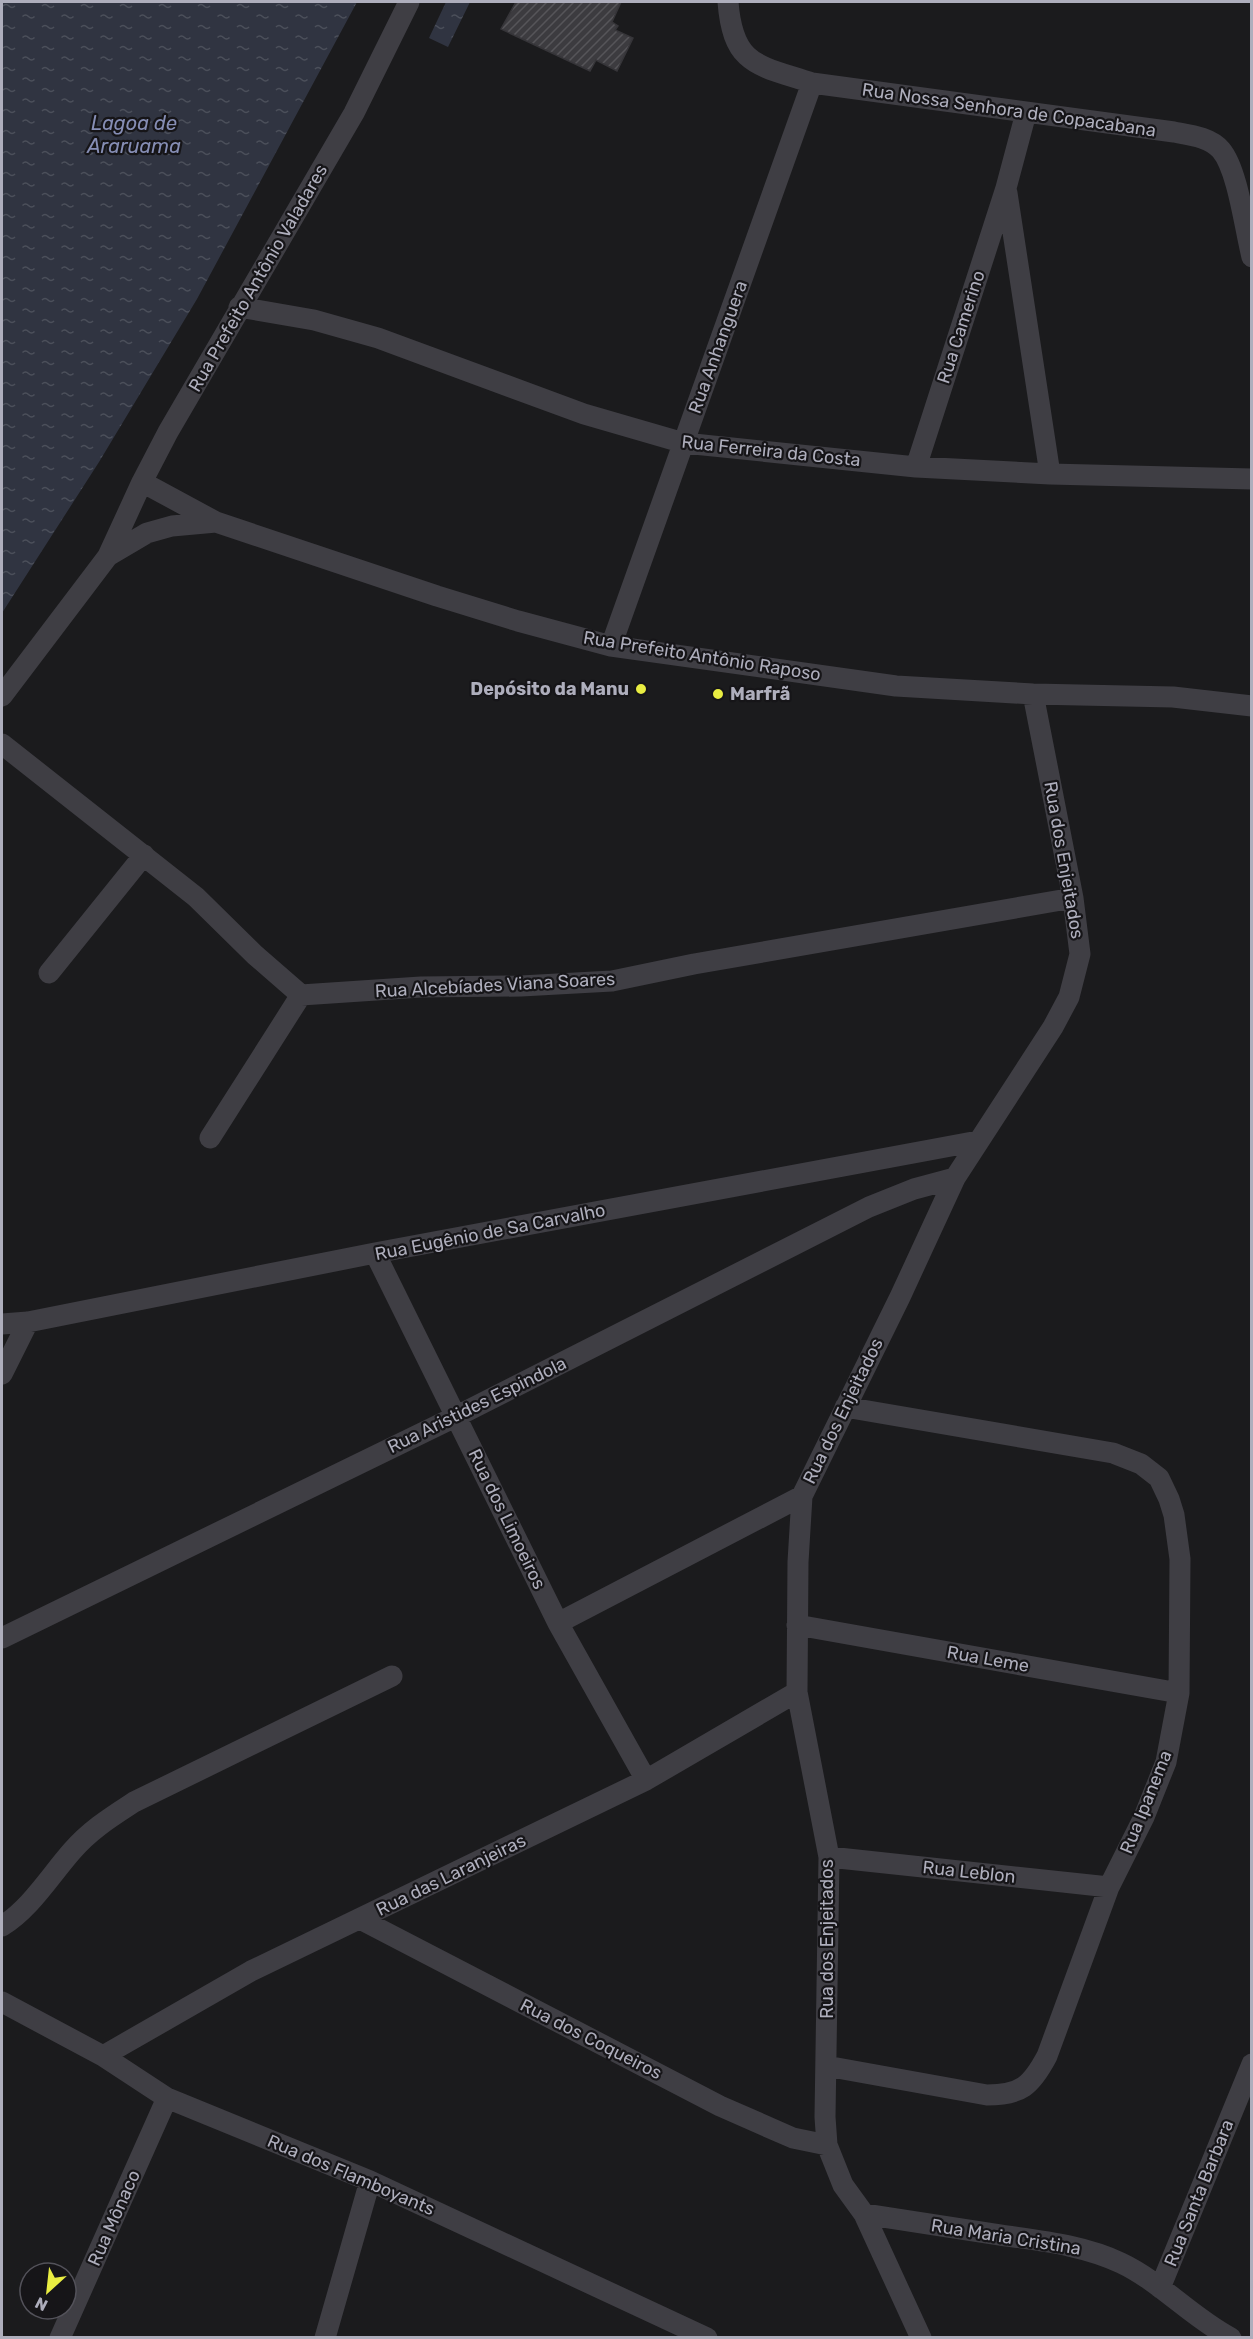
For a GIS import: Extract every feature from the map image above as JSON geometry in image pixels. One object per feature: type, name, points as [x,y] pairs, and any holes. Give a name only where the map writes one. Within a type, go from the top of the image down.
[{"type":"street","name":"Rua Prefeito Antônio Valadares","points":[[108,556],[142,482],[239,307],[298,211],[354,113],[409,2]]},
{"type":"street","name":"Rua Nossa Senhora de Copacabana","points":[[728,2],[730,22],[736,43],[748,58],[767,69],[813,83],[1174,132],[1202,138],[1220,149],[1231,167],[1251,257]]},
{"type":"street","name":"Rua Anhanguera","points":[[611,646],[813,83]]},
{"type":"street","name":"Rua Camerino","points":[[916,467],[1006,188],[1026,112]]},
{"type":"street","name":"Rua Camerino","points":[[1006,188],[1050,474]]},
{"type":"street","name":"Rua Ferreira da Costa","points":[[239,307],[314,321],[378,338],[584,414],[684,443],[916,467],[1050,474],[1251,479]]},
{"type":"street","name":"Rua Prefeito Antônio Raposo","points":[[142,482],[216,522],[437,597],[611,646],[896,686],[1173,698],[1251,706]]},
{"type":"street","points":[[2,696],[108,556],[147,533],[172,526],[216,522]]},
{"type":"street","name":"Rua dos Enjeitados","points":[[921,2337],[864,2214],[843,2185],[827,2145],[829,1857],[797,1692],[802,1496],[900,1297],[955,1178],[1053,1028],[1069,997],[1080,954],[1073,898],[1033,693]]},
{"type":"street","points":[[2,744],[196,897],[255,955],[302,995],[210,1138]]},
{"type":"street","points":[[49,973],[144,855]]},
{"type":"street","name":"Rua Alcebíades Viana Soares","points":[[302,995],[421,987],[521,986],[612,981],[694,964],[1073,898]]},
{"type":"street","name":"Rua Eugênio de Sa Carvalho","points":[[2,1324],[28,1322],[375,1253],[978,1141]]},
{"type":"street","name":"Rua Aristides Espindola","points":[[2,1638],[457,1416],[869,1207],[914,1189],[955,1178]]},
{"type":"street","name":"Rua dos Limoeiros","points":[[375,1253],[558,1623],[646,1780]]},
{"type":"street","points":[[2,1374],[28,1322]]},
{"type":"street","name":"Rua Ipanema","points":[[826,2066],[987,2095],[1009,2095],[1025,2086],[1038,2074],[1047,2056],[1109,1887],[1144,1817],[1166,1762],[1179,1693],[1180,1559],[1174,1515],[1159,1478],[1141,1464],[1113,1453],[845,1407]]},
{"type":"street","points":[[558,1623],[802,1496]]},
{"type":"street","name":"Rua Leme","points":[[797,1625],[1179,1693]]},
{"type":"street","points":[[2,1926],[11,1920],[96,1827],[134,1802],[392,1676]]},
{"type":"street","name":"Rua das Laranjeiras","points":[[103,2056],[251,1971],[646,1780],[797,1692]]},
{"type":"street","name":"Rua Leblon","points":[[829,1857],[1109,1887]]},
{"type":"street","name":"Rua dos Coqueiros","points":[[360,1919],[720,2106],[793,2138],[827,2145]]},
{"type":"street","name":"Rua dos Flamboyants","points":[[2,2002],[103,2056],[167,2098],[370,2181],[707,2337]]},
{"type":"street","name":"Rua Santa Barbara","points":[[1160,2288],[1251,2064]]},
{"type":"street","name":"Rua Mônaco","points":[[60,2337],[167,2098]]},
{"type":"street","points":[[325,2337],[370,2181]]},
{"type":"street","name":"Rua Maria Cristina","points":[[864,2214],[1058,2243],[1091,2251],[1123,2264],[1160,2288],[1212,2328],[1231,2337]]},
{"type":"water","name":"Lagoa de Araruama","points":[[2,2],[357,2],[197,299],[99,462],[2,613]]},
{"type":"water","points":[[446,2],[470,2],[448,47],[429,38]]},
{"type":"building","points":[[516,2],[621,2],[612,22],[618,26],[615,30],[633,38],[617,71],[596,60],[590,71],[501,29]]},
{"type":"place","name":"Depósito da Manu","points":[[641,689]]},
{"type":"place","name":"Marfrã","points":[[718,694]]}]
